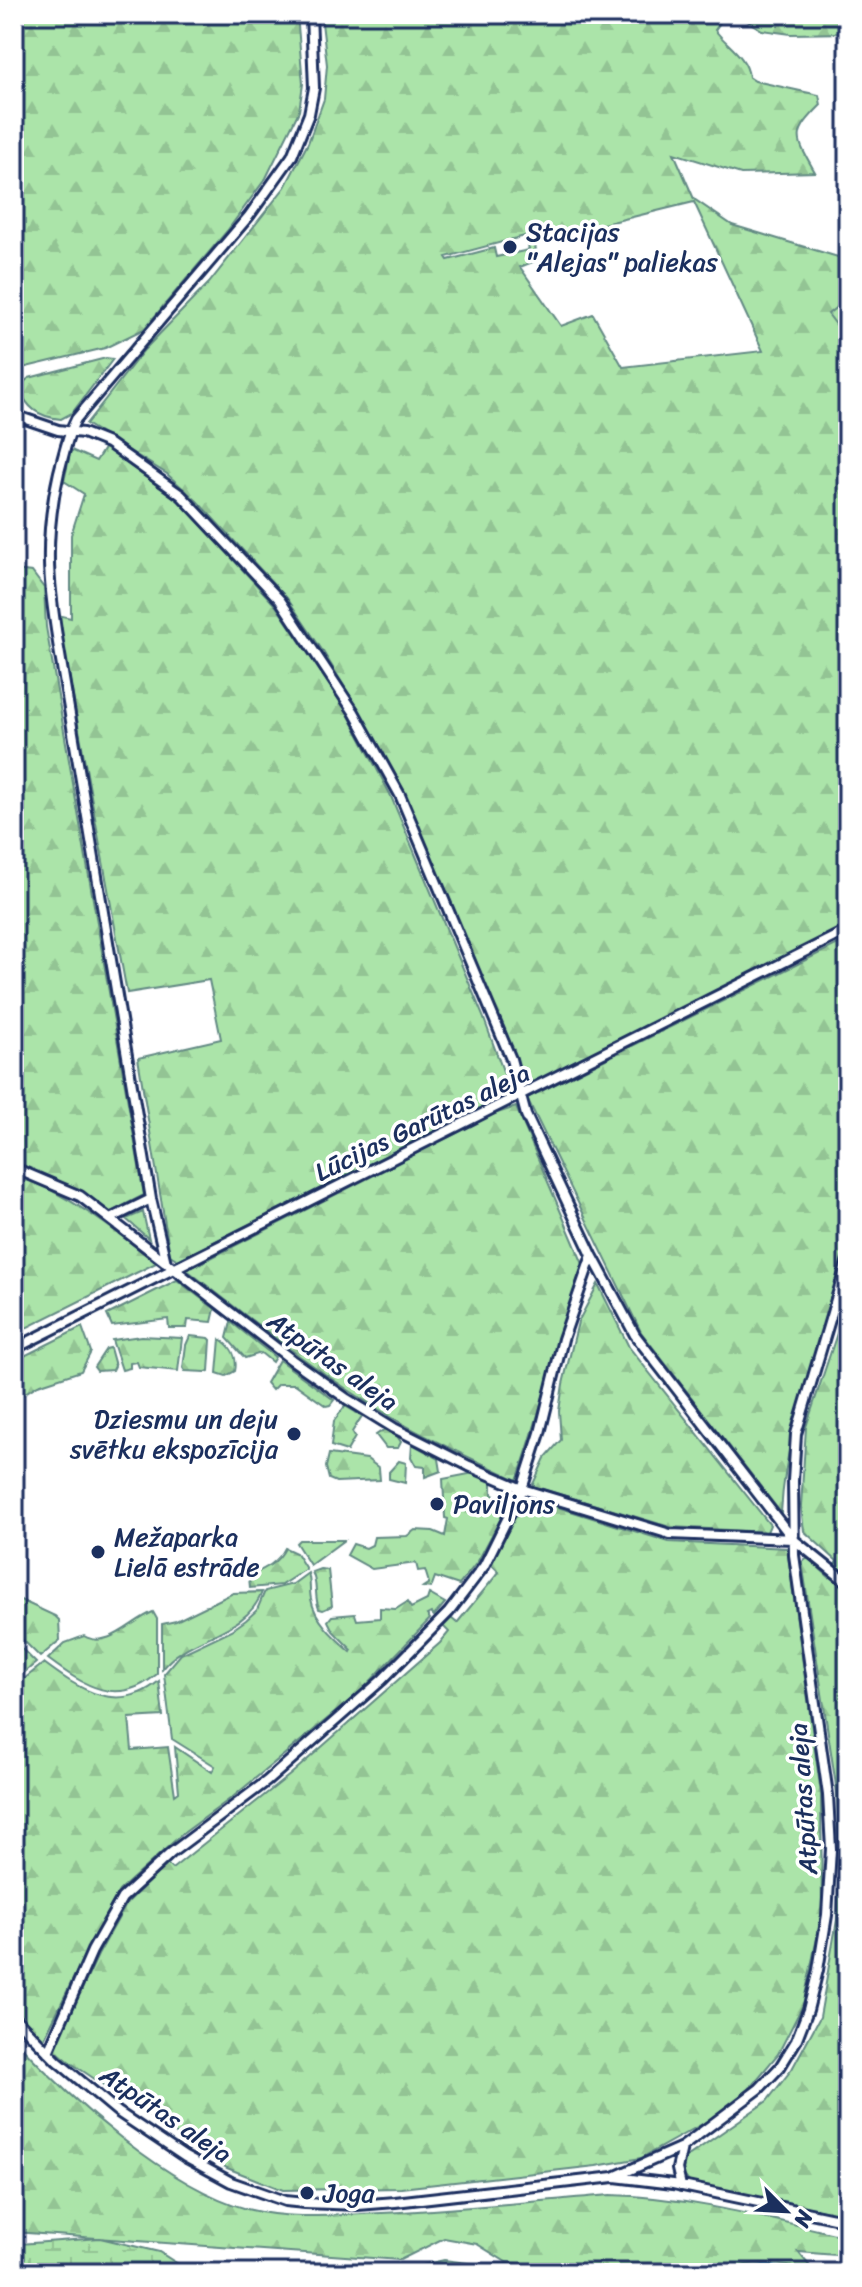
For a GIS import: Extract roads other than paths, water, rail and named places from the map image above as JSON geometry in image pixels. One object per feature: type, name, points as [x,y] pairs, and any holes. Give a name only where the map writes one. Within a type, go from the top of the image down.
[{"type":"street","points":[[170,1265],[151,1199],[49,581],[47,545],[69,432],[76,419],[249,216],[292,156],[309,114],[314,88],[311,14]]},
{"type":"street","points":[[14,415],[69,432],[83,433],[108,443],[181,495],[280,600],[354,712],[400,795],[511,1059],[526,1115],[592,1255],[635,1335],[793,1539],[848,1583]]},
{"type":"street","name":"Lūcijas Garūtas aleja","points":[[14,1349],[170,1265],[520,1095],[848,930]]},
{"type":"street","name":"Atpūtas aleja","points":[[14,1168],[80,1196],[292,1360],[394,1428],[456,1460],[522,1489],[670,1534],[793,1539],[828,1795],[831,1849],[827,1915],[818,1970],[796,2041],[780,2067],[741,2104],[682,2147],[614,2177],[383,2203],[285,2201],[231,2182],[197,2165],[118,2112],[48,2052],[14,2017]]},
{"type":"street","points":[[110,1219],[151,1199]]},
{"type":"street","points":[[48,2052],[92,1951],[122,1898],[171,1853],[306,1748],[419,1644],[484,1566],[522,1489],[540,1433],[563,1339],[592,1255]]},
{"type":"street","points":[[793,1539],[796,1434],[848,1259]]},
{"type":"street","points":[[681,2186],[677,2169],[682,2147]]},
{"type":"street","points":[[614,2177],[681,2186],[848,2221]]},
{"type":"water","points":[[767,2264],[786,2270],[823,2273],[733,2273]]},
{"type":"place","name":"Stacijas \"Alejas\" paliekas","points":[[510,247]]},
{"type":"place","name":"Dziesmu un deju svētku ekspozīcija","points":[[294,1434]]},
{"type":"place","name":"Paviljons","points":[[437,1504]]},
{"type":"place","name":"Mežaparka Lielā estrāde","points":[[98,1552]]},
{"type":"place","name":"Joga","points":[[307,2193]]}]
